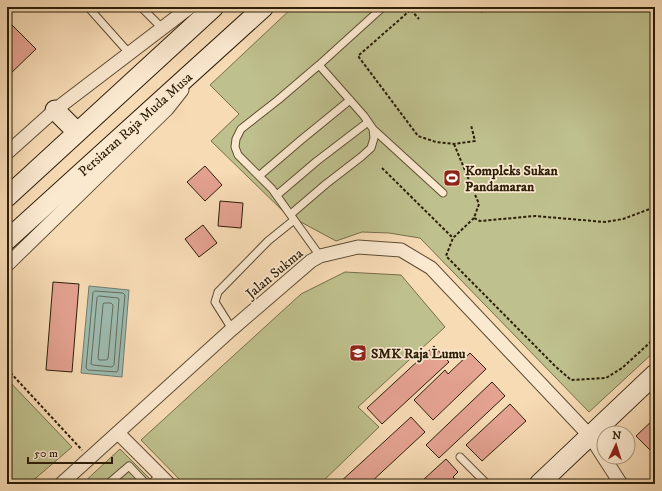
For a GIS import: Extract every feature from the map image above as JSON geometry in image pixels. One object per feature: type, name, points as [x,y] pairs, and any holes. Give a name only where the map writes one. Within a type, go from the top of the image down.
[{"type":"main road","points":[[7,197],[214,7]]},
{"type":"main road","name":"Persiaran Raja Muda Musa","points":[[7,240],[264,7]]},
{"type":"main road","points":[[55,110],[77,132]]},
{"type":"main road","points":[[539,484],[655,374]]},
{"type":"street","points":[[7,153],[55,110],[190,7]]},
{"type":"street","points":[[7,266],[167,109],[184,88],[191,73]]},
{"type":"street","name":"Jalan Sukma","points":[[61,484],[232,329],[312,261],[320,256],[358,247],[401,250],[432,268],[590,436],[621,484]]},
{"type":"street","points":[[118,433],[160,481]]},
{"type":"lane","points":[[88,7],[129,53]]},
{"type":"lane","points":[[141,7],[162,28]]},
{"type":"lane","points":[[320,256],[276,195],[238,155],[235,147],[236,139],[241,129],[319,65],[383,7]]},
{"type":"lane","points":[[319,65],[373,129],[443,193]]},
{"type":"lane","points":[[259,176],[350,100]]},
{"type":"lane","points":[[276,195],[368,122]]},
{"type":"lane","points":[[232,329],[216,302],[218,292],[326,184],[371,148],[374,138],[373,129]]},
{"type":"lane","points":[[460,457],[486,484]]},
{"type":"lane","points":[[108,484],[129,466],[143,483]]},
{"type":"path","points":[[414,7],[358,56],[418,136],[436,142],[454,144],[475,141],[471,126]]},
{"type":"path","points":[[481,12],[486,7]]},
{"type":"path","points":[[411,10],[419,19]]},
{"type":"path","points":[[454,144],[479,204],[474,218],[453,238],[446,256],[555,366],[571,380],[606,378],[622,368],[655,338]]},
{"type":"path","points":[[382,168],[453,238]]},
{"type":"path","points":[[474,218],[480,221],[535,216],[605,222],[623,219],[655,207]]},
{"type":"path","points":[[7,369],[89,458]]},
{"type":"green space","name":"Kompleks Sukan Pandamaran","points":[[293,7],[655,7],[655,351],[589,412],[420,238],[389,233],[362,232],[336,241],[286,214],[211,141],[239,114],[210,85]]},
{"type":"green space","points":[[345,272],[401,275],[445,327],[358,407],[379,427],[320,484],[184,484],[141,440],[301,294]]},
{"type":"green space","points":[[7,379],[72,447],[29,484],[9,484],[7,482]]},
{"type":"green space","points":[[120,449],[155,484],[82,484]]},
{"type":"water","points":[[89,286],[129,290],[122,377],[81,373]]},
{"type":"building","points":[[7,20],[36,49],[7,77]]},
{"type":"building","points":[[205,166],[222,185],[205,201],[187,182]]},
{"type":"building","points":[[220,201],[243,203],[241,228],[218,226]]},
{"type":"building","points":[[203,225],[217,243],[199,257],[185,239]]},
{"type":"building","points":[[53,282],[79,284],[72,372],[46,370]]},
{"type":"building","points":[[434,346],[449,362],[382,424],[367,408]]},
{"type":"building","points":[[470,353],[486,369],[433,420],[414,400],[445,370],[448,374]]},
{"type":"building","points":[[492,382],[505,396],[439,458],[426,445]]},
{"type":"building","points":[[510,404],[526,421],[482,461],[466,445]]},
{"type":"building","points":[[411,417],[425,432],[369,484],[338,484]]},
{"type":"building","points":[[655,418],[655,455],[636,436]]},
{"type":"building","points":[[446,459],[458,472],[453,477],[460,484],[427,484],[423,480]]},
{"type":"place","name":"Kompleks Sukan Pandamaran","points":[[452,178]]},
{"type":"place","name":"SMK Raja Lumu","points":[[358,353]]}]
